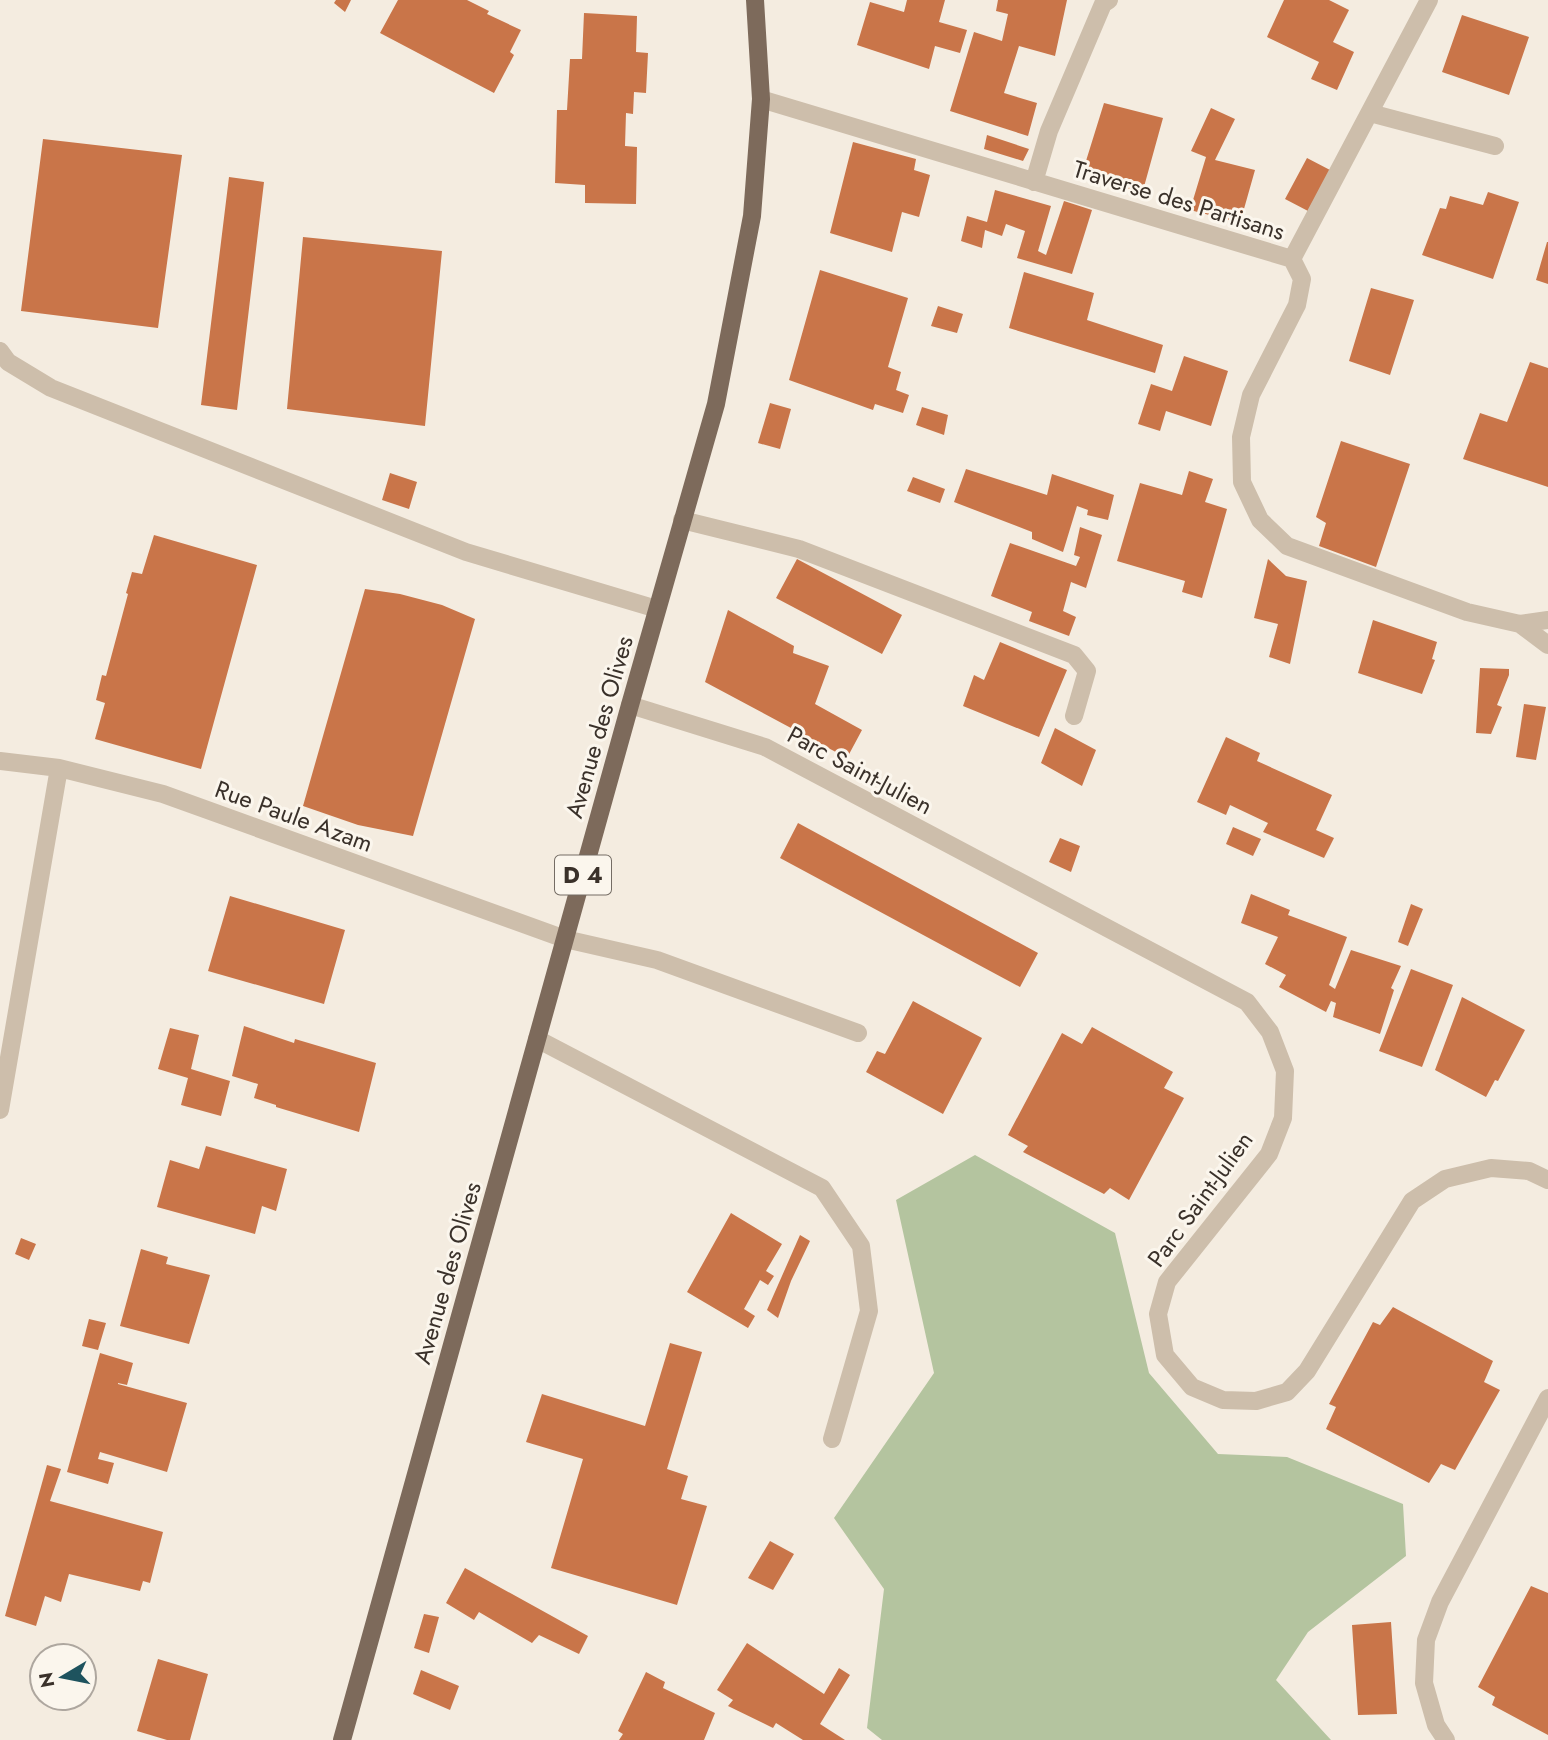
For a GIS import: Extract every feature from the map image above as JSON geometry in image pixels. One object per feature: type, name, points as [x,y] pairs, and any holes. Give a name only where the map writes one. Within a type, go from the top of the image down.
[{"type":"main road","name":"Avenue des Olives","points":[[342,1740],[629,705],[716,404],[752,216],[761,99],[755,0]]},
{"type":"street","points":[[1034,182],[1049,131],[1103,4],[1109,0]]},
{"type":"street","points":[[1292,259],[1429,0]]},
{"type":"street","name":"Traverse des Partisans","points":[[761,99],[1292,259],[1301,279],[1297,305],[1251,395],[1241,438],[1242,482],[1260,520],[1287,546],[1467,612],[1520,624],[1548,645]]},
{"type":"street","points":[[1370,113],[1495,146]]},
{"type":"street","points":[[0,351],[8,362],[51,388],[440,542],[657,609]]},
{"type":"street","points":[[682,520],[799,549],[1074,654],[1087,671],[1074,716]]},
{"type":"street","points":[[1520,624],[1548,620]]},
{"type":"street","name":"Parc Saint-Julien","points":[[629,705],[765,747],[1247,1002],[1270,1032],[1285,1072],[1283,1118],[1269,1154],[1167,1282],[1158,1314],[1165,1355],[1192,1387],[1223,1401],[1256,1401],[1287,1392],[1307,1371],[1412,1201],[1445,1179],[1491,1168],[1530,1171],[1548,1180]]},
{"type":"street","name":"Rue Paule Azam","points":[[0,761],[59,768],[163,794],[565,939],[657,960],[858,1033]]},
{"type":"street","points":[[0,1110],[59,768]]},
{"type":"street","points":[[537,1040],[822,1188],[861,1247],[869,1311],[832,1439]]},
{"type":"street","points":[[1446,1740],[1436,1725],[1424,1683],[1426,1640],[1440,1602],[1548,1398]]},
{"type":"green space","points":[[975,1155],[1115,1233],[1149,1373],[1218,1454],[1287,1457],[1403,1504],[1406,1556],[1308,1632],[1276,1680],[1331,1740],[882,1740],[867,1728],[884,1589],[834,1518],[934,1373],[896,1200]]},
{"type":"building","points":[[336,0],[351,0],[345,12],[334,3]]},
{"type":"building","points":[[398,0],[467,0],[489,11],[487,14],[521,30],[510,52],[514,55],[494,93],[380,33]]},
{"type":"building","points":[[907,0],[945,0],[939,22],[967,30],[960,53],[935,46],[929,69],[857,45],[870,2],[904,12]]},
{"type":"building","points":[[998,0],[1067,0],[1055,56],[1019,46],[1004,93],[1037,103],[1028,136],[950,111],[974,32],[1002,41],[1008,14],[996,11]]},
{"type":"building","points":[[1284,0],[1329,0],[1349,10],[1333,42],[1354,52],[1337,90],[1311,79],[1319,62],[1267,37]]},
{"type":"building","points":[[584,13],[637,16],[636,52],[648,53],[646,93],[634,92],[633,114],[626,113],[625,146],[637,147],[636,204],[585,203],[585,185],[555,183],[557,110],[567,110],[570,59],[582,59]]},
{"type":"building","points":[[1462,15],[1529,37],[1509,95],[1442,72]]},
{"type":"building","points":[[1104,103],[1163,118],[1142,194],[1081,177]]},
{"type":"building","points":[[1211,108],[1235,119],[1215,160],[1255,170],[1240,223],[1190,210],[1206,157],[1191,151]]},
{"type":"building","points":[[987,135],[1029,149],[1023,161],[984,149]]},
{"type":"building","points":[[43,139],[182,155],[158,328],[21,311]]},
{"type":"building","points":[[853,142],[916,159],[914,170],[930,175],[919,217],[902,212],[892,252],[830,233]]},
{"type":"building","points":[[1307,158],[1330,170],[1308,211],[1285,199]]},
{"type":"building","points":[[229,177],[264,182],[237,410],[201,405]]},
{"type":"building","points":[[995,190],[1051,206],[1038,251],[1046,255],[1064,201],[1092,210],[1072,274],[1017,258],[1025,231],[1006,224],[1002,236],[985,230],[982,248],[961,241],[967,216],[987,222]]},
{"type":"building","points":[[1488,192],[1519,202],[1493,279],[1422,255],[1440,208],[1446,209],[1450,196],[1483,205]]},
{"type":"building","points":[[303,237],[442,251],[425,426],[287,409]]},
{"type":"building","points":[[1548,242],[1548,284],[1536,280]]},
{"type":"building","points":[[820,270],[908,298],[888,367],[901,372],[896,390],[909,395],[903,413],[875,404],[873,410],[789,380]]},
{"type":"building","points":[[1024,272],[1094,293],[1087,320],[1163,345],[1155,373],[1009,328]]},
{"type":"building","points":[[1371,288],[1414,300],[1390,375],[1349,361]]},
{"type":"building","points":[[938,306],[963,314],[957,333],[931,326]]},
{"type":"building","points":[[1184,356],[1228,371],[1211,426],[1166,411],[1160,431],[1138,424],[1151,384],[1172,391]]},
{"type":"building","points":[[1530,362],[1548,368],[1548,487],[1463,459],[1480,413],[1507,422]]},
{"type":"building","points":[[770,403],[791,409],[780,449],[758,443]]},
{"type":"building","points":[[922,407],[948,415],[944,435],[916,425]]},
{"type":"building","points":[[1341,441],[1410,464],[1376,567],[1319,546],[1326,523],[1316,517]]},
{"type":"building","points":[[966,469],[1047,495],[1052,474],[1114,495],[1108,520],[1087,515],[1088,510],[1077,506],[1063,552],[1032,539],[1032,532],[954,502]]},
{"type":"building","points":[[1189,471],[1213,479],[1205,502],[1227,509],[1202,598],[1182,592],[1185,581],[1117,561],[1140,483],[1182,495]]},
{"type":"building","points":[[390,473],[417,482],[409,509],[382,500]]},
{"type":"building","points":[[913,477],[945,489],[940,503],[907,491]]},
{"type":"building","points":[[1080,527],[1102,535],[1086,588],[1071,582],[1063,611],[1076,617],[1069,636],[1029,621],[1032,612],[991,596],[1010,543],[1076,566],[1080,557],[1074,555]]},
{"type":"building","points":[[154,535],[257,565],[201,769],[95,739],[105,703],[96,700],[102,675],[106,676],[132,572],[142,574]]},
{"type":"building","points":[[797,559],[902,615],[882,654],[776,598]]},
{"type":"building","points":[[1268,559],[1286,576],[1307,581],[1290,664],[1269,657],[1278,624],[1254,618]]},
{"type":"building","points":[[365,589],[400,594],[442,605],[475,619],[413,836],[358,825],[303,806]]},
{"type":"building","points":[[728,610],[794,646],[793,653],[829,666],[815,704],[862,730],[847,758],[705,682]]},
{"type":"building","points":[[1373,620],[1437,642],[1432,659],[1435,660],[1422,694],[1358,673]]},
{"type":"building","points":[[1000,642],[1067,670],[1039,737],[963,706],[974,675],[984,680]]},
{"type":"building","points":[[1480,668],[1509,669],[1497,705],[1502,707],[1491,734],[1476,733]]},
{"type":"building","points":[[1524,704],[1546,707],[1536,760],[1516,757]]},
{"type":"building","points":[[1055,728],[1096,750],[1082,786],[1041,763]]},
{"type":"building","points":[[1226,737],[1260,753],[1257,761],[1332,795],[1316,830],[1334,838],[1324,858],[1263,832],[1268,823],[1230,805],[1226,815],[1197,802]]},
{"type":"building","points":[[798,823],[1038,953],[1020,987],[780,858]]},
{"type":"building","points":[[1233,827],[1261,839],[1253,856],[1226,844]]},
{"type":"building","points":[[1060,838],[1080,846],[1071,872],[1049,862]]},
{"type":"building","points":[[1251,894],[1290,910],[1288,915],[1347,937],[1329,985],[1335,989],[1351,950],[1401,966],[1391,988],[1394,990],[1380,1034],[1333,1017],[1336,1003],[1331,1001],[1326,1012],[1279,987],[1286,975],[1265,964],[1278,937],[1241,923]]},
{"type":"building","points":[[230,896],[345,930],[324,1004],[208,971]]},
{"type":"building","points":[[1411,904],[1423,909],[1408,946],[1398,942]]},
{"type":"building","points":[[1411,969],[1453,985],[1422,1067],[1379,1051]]},
{"type":"building","points":[[1462,997],[1525,1030],[1498,1081],[1495,1080],[1486,1097],[1435,1070]]},
{"type":"building","points":[[913,1001],[982,1038],[943,1114],[866,1072],[877,1051],[885,1054]]},
{"type":"building","points":[[244,1026],[294,1043],[295,1039],[376,1063],[359,1132],[254,1098],[258,1084],[232,1076]]},
{"type":"building","points":[[1092,1027],[1173,1072],[1164,1088],[1184,1098],[1129,1200],[1110,1188],[1104,1194],[1023,1152],[1028,1146],[1008,1135],[1062,1033],[1082,1044]]},
{"type":"building","points":[[170,1028],[199,1035],[191,1069],[230,1081],[221,1116],[181,1105],[188,1078],[158,1069]]},
{"type":"building","points":[[206,1146],[287,1169],[276,1211],[262,1206],[255,1234],[157,1207],[170,1160],[199,1169]]},
{"type":"building","points":[[731,1213],[782,1244],[766,1271],[774,1276],[768,1285],[760,1280],[744,1309],[755,1316],[748,1328],[687,1292]]},
{"type":"building","points":[[800,1235],[810,1241],[791,1281],[778,1318],[767,1310]]},
{"type":"building","points":[[21,1238],[36,1244],[29,1260],[15,1254]]},
{"type":"building","points":[[141,1249],[168,1257],[166,1264],[210,1275],[189,1344],[120,1326]]},
{"type":"building","points":[[1393,1307],[1493,1361],[1484,1382],[1500,1390],[1455,1470],[1441,1464],[1429,1483],[1326,1429],[1336,1407],[1329,1404],[1373,1322],[1380,1325]]},
{"type":"building","points":[[89,1319],[106,1323],[98,1350],[82,1346]]},
{"type":"building","points":[[670,1343],[702,1352],[667,1469],[688,1476],[681,1499],[707,1506],[677,1605],[551,1568],[583,1459],[526,1442],[542,1394],[645,1426]]},
{"type":"building","points":[[100,1353],[133,1363],[127,1385],[118,1384],[187,1403],[167,1472],[100,1452],[98,1459],[114,1463],[108,1484],[67,1472]]},
{"type":"building","points":[[47,1465],[61,1469],[50,1501],[163,1532],[150,1583],[143,1581],[140,1591],[69,1574],[61,1602],[45,1596],[36,1626],[5,1616]]},
{"type":"building","points":[[770,1541],[794,1554],[773,1590],[748,1578]]},
{"type":"building","points":[[465,1568],[588,1636],[579,1654],[539,1635],[532,1643],[479,1612],[474,1620],[446,1603]]},
{"type":"building","points":[[1531,1586],[1548,1593],[1548,1735],[1492,1705],[1495,1697],[1478,1687]]},
{"type":"building","points":[[424,1614],[439,1617],[429,1653],[414,1648]]},
{"type":"building","points":[[1391,1622],[1397,1714],[1358,1715],[1352,1625]]},
{"type":"building","points":[[747,1643],[824,1694],[839,1668],[850,1675],[820,1724],[845,1740],[803,1740],[776,1723],[773,1728],[728,1706],[733,1700],[717,1690]]},
{"type":"building","points":[[158,1659],[208,1674],[190,1740],[167,1740],[137,1731]]},
{"type":"building","points":[[421,1670],[459,1686],[450,1710],[413,1694]]},
{"type":"building","points":[[646,1672],[665,1682],[663,1688],[715,1713],[704,1740],[619,1740],[623,1734],[618,1731]]}]
